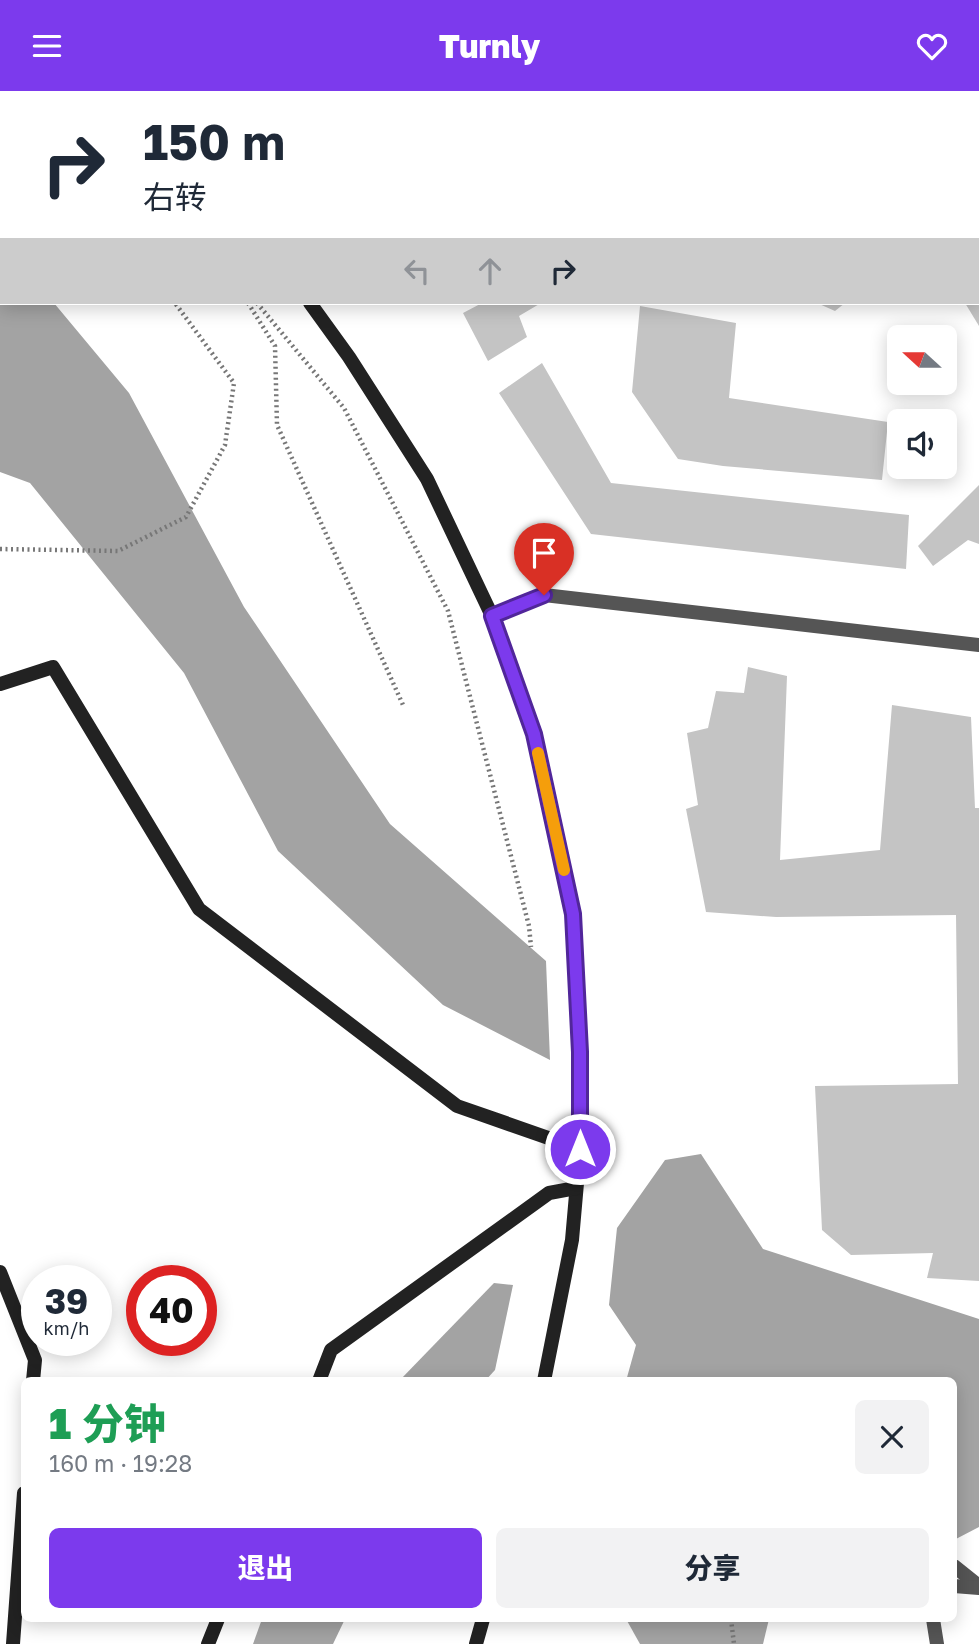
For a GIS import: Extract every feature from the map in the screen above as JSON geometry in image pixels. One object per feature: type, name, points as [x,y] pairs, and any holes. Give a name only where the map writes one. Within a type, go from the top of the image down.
[{"type":"street","points":[[311,305],[349,357],[427,479],[492,616],[534,734],[573,914],[580,1052],[580,1149],[572,1240],[545,1377]]},
{"type":"street","points":[[492,616],[544,595],[979,645]]},
{"type":"street","points":[[0,684],[53,667],[199,909],[457,1106],[580,1149]]},
{"type":"street","points":[[321,1377],[331,1350],[549,1193],[576,1188]]},
{"type":"street","points":[[0,1272],[35,1360],[33,1377]]},
{"type":"street","points":[[13,1644],[21,1534]]},
{"type":"street","points":[[957,1569],[979,1587]]},
{"type":"street","points":[[957,1586],[979,1587]]},
{"type":"street","points":[[208,1644],[217,1622]]},
{"type":"street","points":[[476,1644],[482,1622]]},
{"type":"street","points":[[933,1622],[937,1644]]},
{"type":"path","points":[[0,549],[118,551],[186,517],[225,445],[234,383],[176,305]]},
{"type":"path","points":[[248,305],[275,346],[276,425],[403,705]]},
{"type":"path","points":[[259,305],[344,408],[448,611],[529,926],[531,947]]},
{"type":"path","points":[[731,1622],[734,1644]]},
{"type":"shaded area","points":[[0,305],[56,305],[129,393],[244,607],[390,824],[546,961],[550,1060],[443,1005],[278,851],[184,673],[30,483],[0,472]]},
{"type":"shaded area","points":[[701,1154],[763,1249],[979,1319],[979,1527],[957,1538],[957,1377],[627,1377],[636,1345],[609,1305],[617,1228],[665,1160]]},
{"type":"shaded area","points":[[494,1283],[513,1285],[495,1370],[489,1377],[403,1377]]},
{"type":"shaded area","points":[[261,1622],[344,1622],[333,1644],[253,1644]]},
{"type":"shaded area","points":[[628,1622],[768,1622],[763,1644],[640,1644]]},
{"type":"building","points":[[478,305],[538,305],[519,316],[527,337],[488,361],[463,313]]},
{"type":"building","points":[[822,305],[842,305],[835,311]]},
{"type":"building","points":[[966,305],[979,305],[979,326]]},
{"type":"building","points":[[640,306],[736,323],[729,398],[887,422],[882,480],[723,466],[678,459],[632,392]]},
{"type":"building","points":[[542,363],[611,483],[909,515],[906,569],[591,534],[499,393]]},
{"type":"building","points":[[979,485],[979,544],[968,540],[933,566],[918,546]]},
{"type":"building","points":[[748,667],[787,676],[780,860],[880,850],[892,705],[971,717],[975,808],[979,808],[979,1281],[927,1278],[933,1253],[851,1255],[822,1230],[815,1086],[958,1084],[956,915],[776,917],[706,912],[686,809],[698,805],[687,733],[708,728],[716,691],[744,693]]},
{"type":"slow traffic","points":[[538,753],[564,870]]},
{"type":"route","points":[[544,595],[492,616],[534,734],[573,914],[580,1052],[580,1149]]}]
